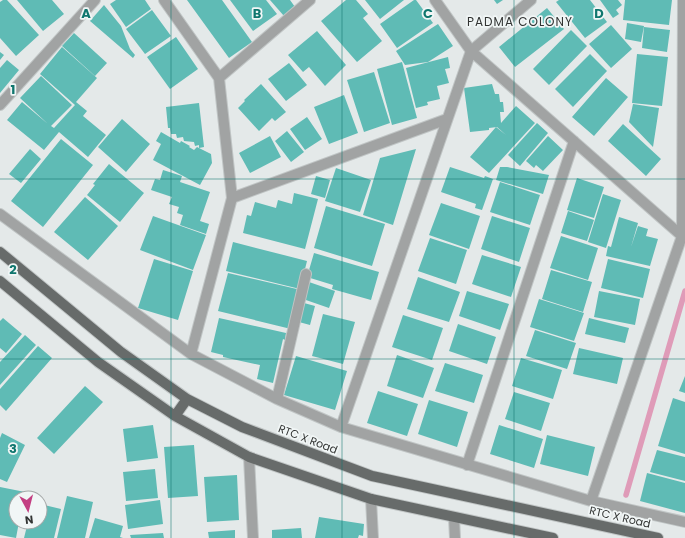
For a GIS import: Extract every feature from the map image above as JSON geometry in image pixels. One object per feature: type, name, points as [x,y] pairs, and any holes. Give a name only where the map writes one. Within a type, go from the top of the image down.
[{"type":"main road","name":"RTC X Road","points":[[0,252],[122,352],[187,399],[242,426],[372,476],[658,538]]},
{"type":"main road","points":[[0,281],[98,362],[175,416],[249,457],[371,499],[553,538]]},
{"type":"main road","points":[[175,416],[187,399]]},
{"type":"street","points":[[0,105],[95,0]]},
{"type":"street","points":[[164,0],[219,78],[232,198],[191,354]]},
{"type":"street","points":[[219,78],[310,0]]},
{"type":"street","points":[[435,0],[471,50],[682,236]]},
{"type":"street","points":[[341,427],[471,50],[531,0]]},
{"type":"street","points":[[591,501],[682,236],[683,0]]},
{"type":"street","points":[[232,198],[447,119]]},
{"type":"street","points":[[467,465],[574,141]]},
{"type":"street","points":[[0,214],[191,354],[277,399],[341,427],[467,465],[591,501],[685,522]]},
{"type":"street","points":[[277,399],[306,274]]},
{"type":"street","points":[[249,457],[253,538]]},
{"type":"street","points":[[371,499],[373,538]]},
{"type":"street","points":[[454,518],[455,538]]},
{"type":"building","points":[[7,0],[39,35],[16,56],[0,38],[0,2]]},
{"type":"building","points":[[17,0],[52,0],[64,14],[43,31]]},
{"type":"building","points":[[116,0],[145,0],[151,9],[126,27],[110,4]]},
{"type":"building","points":[[187,0],[222,0],[252,42],[229,58]]},
{"type":"building","points":[[230,0],[266,0],[277,14],[253,31]]},
{"type":"building","points":[[270,0],[290,0],[295,7],[284,16]]},
{"type":"building","points":[[346,0],[356,0],[368,14],[363,18],[382,41],[357,62],[321,21]]},
{"type":"building","points":[[365,0],[404,0],[380,19]]},
{"type":"building","points":[[416,0],[433,23],[397,48],[380,24]]},
{"type":"building","points":[[494,0],[503,0],[497,4]]},
{"type":"building","points":[[559,0],[590,0],[607,22],[585,38],[556,2]]},
{"type":"building","points":[[600,0],[618,0],[622,5],[616,10],[619,14],[613,18]]},
{"type":"building","points":[[625,0],[672,0],[669,25],[623,20]]},
{"type":"building","points":[[104,5],[121,26],[130,49],[135,55],[133,58],[90,21]]},
{"type":"building","points":[[547,8],[564,29],[515,67],[499,47]]},
{"type":"building","points":[[152,10],[171,36],[145,54],[126,29]]},
{"type":"building","points":[[627,23],[644,26],[641,42],[625,39]]},
{"type":"building","points":[[438,24],[453,46],[428,62],[405,65],[396,51]]},
{"type":"building","points":[[611,25],[632,49],[611,68],[589,44]]},
{"type":"building","points":[[644,27],[670,30],[667,52],[642,48]]},
{"type":"building","points":[[571,30],[587,46],[549,85],[533,69]]},
{"type":"building","points":[[317,31],[346,65],[325,86],[309,67],[303,72],[288,55]]},
{"type":"building","points":[[74,33],[107,63],[95,76],[62,46]]},
{"type":"building","points":[[176,37],[198,69],[170,89],[147,57]]},
{"type":"building","points":[[62,47],[97,78],[76,102],[87,111],[83,116],[106,135],[88,157],[59,132],[44,150],[7,120],[22,102],[48,124],[20,98],[41,76],[72,105],[51,126],[54,128],[75,105],[40,74]]},
{"type":"building","points":[[0,52],[4,55],[0,60]]},
{"type":"building","points":[[590,54],[607,71],[573,107],[555,89]]},
{"type":"building","points":[[637,54],[668,57],[662,106],[632,103]]},
{"type":"building","points":[[448,57],[450,68],[445,69],[449,83],[437,86],[440,99],[427,102],[428,105],[416,108],[406,68]]},
{"type":"building","points":[[7,60],[19,70],[0,93],[0,68]]},
{"type":"building","points":[[402,62],[417,118],[392,125],[377,69]]},
{"type":"building","points":[[289,63],[307,85],[286,101],[268,79]]},
{"type":"building","points":[[374,72],[390,123],[364,132],[347,80]]},
{"type":"building","points":[[606,78],[628,97],[594,136],[572,117]]},
{"type":"building","points":[[261,84],[286,112],[275,121],[272,118],[259,131],[238,108],[245,101],[244,100]]},
{"type":"building","points":[[492,84],[495,94],[499,94],[500,102],[503,102],[504,112],[500,112],[501,123],[516,106],[535,123],[489,173],[470,157],[496,127],[489,128],[489,130],[470,132],[464,88]]},
{"type":"building","points":[[344,95],[358,133],[329,144],[314,107]]},
{"type":"building","points":[[199,103],[204,147],[199,148],[199,145],[195,146],[194,142],[184,141],[183,137],[177,138],[176,134],[171,134],[170,128],[168,128],[166,107]]},
{"type":"building","points":[[633,104],[659,108],[653,147],[629,122]]},
{"type":"building","points":[[307,117],[322,139],[305,150],[290,129]]},
{"type":"building","points":[[122,119],[150,144],[126,172],[98,147]]},
{"type":"building","points":[[537,123],[548,133],[520,166],[508,155]]},
{"type":"building","points":[[623,124],[661,159],[646,176],[608,141]]},
{"type":"building","points":[[287,131],[304,152],[291,162],[275,141]]},
{"type":"building","points":[[161,132],[180,143],[181,141],[194,150],[197,147],[211,154],[212,163],[200,185],[153,160],[161,144],[156,141]]},
{"type":"building","points":[[270,136],[281,157],[250,173],[239,153]]},
{"type":"building","points":[[548,136],[563,150],[543,171],[536,165],[534,168],[526,161]]},
{"type":"building","points":[[61,139],[93,165],[43,227],[11,201]]},
{"type":"building","points":[[30,149],[41,159],[21,183],[9,174]]},
{"type":"building","points":[[416,149],[393,225],[363,215],[380,158]]},
{"type":"building","points":[[109,164],[144,193],[120,222],[87,195],[95,185],[93,184]]},
{"type":"building","points":[[450,167],[484,178],[485,176],[493,179],[482,210],[475,208],[476,204],[441,192]]},
{"type":"building","points":[[500,167],[549,175],[543,194],[496,180]]},
{"type":"building","points":[[336,168],[371,180],[360,212],[325,201]]},
{"type":"building","points":[[163,170],[182,176],[180,182],[210,192],[200,221],[209,224],[206,234],[180,225],[183,215],[177,213],[179,207],[169,204],[172,197],[151,190],[155,179],[160,180]]},
{"type":"building","points":[[316,176],[330,180],[325,198],[311,194]]},
{"type":"building","points":[[577,178],[604,187],[594,218],[567,210]]},
{"type":"building","points":[[500,182],[540,195],[530,225],[490,212]]},
{"type":"building","points":[[294,193],[318,199],[305,249],[243,233],[247,215],[251,216],[255,202],[276,208],[278,200],[292,204]]},
{"type":"building","points":[[603,194],[621,200],[606,248],[588,242]]},
{"type":"building","points":[[85,197],[118,226],[88,260],[54,232]]},
{"type":"building","points":[[441,203],[480,216],[469,249],[429,235]]},
{"type":"building","points":[[326,206],[385,224],[372,266],[314,248]]},
{"type":"building","points":[[568,211],[594,220],[587,241],[561,233]]},
{"type":"building","points":[[153,216],[206,235],[193,270],[140,250]]},
{"type":"building","points":[[492,216],[530,228],[519,262],[481,249]]},
{"type":"building","points":[[619,217],[638,223],[631,247],[638,226],[648,229],[646,236],[658,239],[650,266],[606,256],[608,246],[611,247]]},
{"type":"building","points":[[561,236],[598,248],[588,280],[550,268]]},
{"type":"building","points":[[430,238],[467,250],[456,284],[418,271]]},
{"type":"building","points":[[233,242],[307,261],[300,289],[226,271]]},
{"type":"building","points":[[314,253],[379,272],[371,300],[332,289],[333,285],[307,277]]},
{"type":"building","points":[[482,255],[521,267],[511,297],[472,284]]},
{"type":"building","points":[[154,259],[193,271],[178,320],[138,308]]},
{"type":"building","points":[[608,259],[650,269],[643,298],[601,288]]},
{"type":"building","points":[[551,270],[592,282],[583,312],[542,299]]},
{"type":"building","points":[[228,273],[301,290],[291,329],[218,311]]},
{"type":"building","points":[[418,277],[460,292],[449,322],[407,309]]},
{"type":"building","points":[[309,282],[335,291],[329,308],[303,299]]},
{"type":"building","points":[[467,291],[509,304],[500,330],[459,316]]},
{"type":"building","points":[[599,291],[640,299],[635,325],[594,317]]},
{"type":"building","points":[[539,299],[584,313],[574,341],[530,327]]},
{"type":"building","points":[[304,303],[315,306],[310,325],[299,322]]},
{"type":"building","points":[[323,314],[355,322],[343,364],[312,356]]},
{"type":"building","points":[[403,315],[443,328],[432,360],[392,347]]},
{"type":"building","points":[[3,318],[22,334],[6,353],[0,348],[0,321]]},
{"type":"building","points":[[219,318],[286,333],[285,340],[283,339],[273,383],[257,379],[260,365],[223,357],[223,355],[211,352]]},
{"type":"building","points":[[589,318],[629,328],[625,343],[585,334]]},
{"type":"building","points":[[458,324],[496,337],[487,364],[449,351]]},
{"type":"building","points":[[535,330],[576,343],[567,369],[526,356]]},
{"type":"building","points":[[25,335],[36,345],[0,385],[0,362]]},
{"type":"building","points":[[38,346],[52,358],[6,411],[0,405],[0,389]]},
{"type":"building","points":[[579,348],[623,358],[617,384],[573,374]]},
{"type":"building","points":[[397,355],[434,368],[423,398],[387,386]]},
{"type":"building","points":[[296,356],[347,371],[335,410],[284,395]]},
{"type":"building","points":[[521,358],[562,370],[553,399],[512,386]]},
{"type":"building","points":[[445,363],[483,375],[474,403],[435,391]]},
{"type":"building","points":[[685,376],[685,393],[679,391]]},
{"type":"building","points":[[85,386],[103,402],[54,454],[37,438]]},
{"type":"building","points":[[378,391],[418,404],[407,436],[367,423]]},
{"type":"building","points":[[514,392],[550,403],[541,431],[505,419]]},
{"type":"building","points":[[673,398],[685,402],[685,454],[658,446]]},
{"type":"building","points":[[429,400],[468,412],[457,447],[418,434]]},
{"type":"building","points":[[153,425],[158,458],[127,462],[123,429]]},
{"type":"building","points":[[499,425],[543,439],[534,468],[490,454]]},
{"type":"building","points":[[2,433],[25,445],[7,482],[0,479],[0,438]]},
{"type":"building","points":[[547,435],[595,447],[588,476],[540,464]]},
{"type":"building","points":[[194,445],[198,496],[168,498],[164,447]]},
{"type":"building","points":[[657,450],[685,457],[685,481],[650,472]]},
{"type":"building","points":[[155,469],[158,498],[126,501],[123,472]]},
{"type":"building","points":[[647,473],[685,483],[685,513],[640,501]]},
{"type":"building","points":[[237,475],[239,520],[207,522],[204,477]]},
{"type":"building","points":[[0,487],[15,490],[8,490],[8,530],[18,530],[16,538],[0,535]]},
{"type":"building","points":[[67,496],[93,502],[85,538],[57,538]]},
{"type":"building","points":[[160,500],[163,524],[128,529],[125,505]]},
{"type":"building","points":[[48,506],[61,509],[54,538],[24,538],[26,530],[48,530]]},
{"type":"building","points":[[319,517],[364,524],[363,536],[359,535],[358,538],[315,538]]},
{"type":"building","points":[[95,518],[123,526],[120,537],[123,538],[89,538]]},
{"type":"building","points":[[301,528],[302,538],[272,538],[272,530]]},
{"type":"building","points":[[235,530],[235,538],[209,538],[208,532]]},
{"type":"building","points":[[163,533],[164,538],[131,538],[130,535]]},
{"type":"waterway","points":[[626,495],[685,291]]},
{"type":"district","name":"PADMA COLONY","points":[[520,22]]}]
